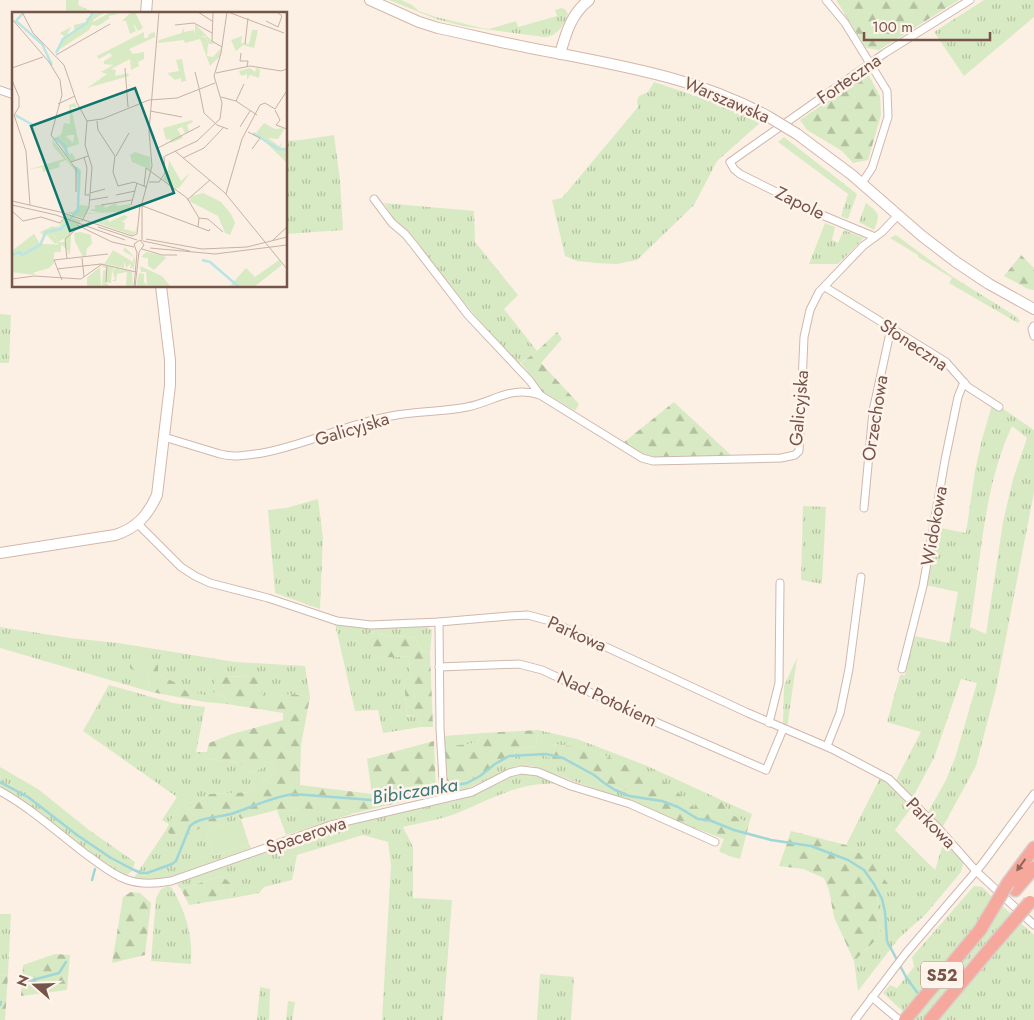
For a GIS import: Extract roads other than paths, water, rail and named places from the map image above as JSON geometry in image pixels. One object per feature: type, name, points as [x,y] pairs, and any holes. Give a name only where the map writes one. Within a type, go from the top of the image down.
[{"type":"highway","points":[[1011,886],[1034,848]]},
{"type":"highway","points":[[1011,886],[1034,868]]},
{"type":"highway","name":"S52","points":[[905,1020],[980,930],[1011,886]]},
{"type":"highway","name":"S52","points":[[930,1020],[993,945],[1033,903]]},
{"type":"main road","name":"Warszawska","points":[[370,0],[419,22],[438,28],[609,63],[681,80],[728,97],[769,117],[796,134],[862,183],[965,269],[1034,309]]},
{"type":"main road","points":[[560,54],[570,22],[589,0]]},
{"type":"main road","points":[[0,553],[116,536],[129,531],[146,516],[157,495],[170,385],[170,368],[161,288]]},
{"type":"street","points":[[826,0],[845,23],[887,91],[888,117],[872,168],[862,183]]},
{"type":"street","name":"Forteczna","points":[[730,162],[871,64],[970,0]]},
{"type":"street","points":[[0,90],[12,94]]},
{"type":"street","name":"Zapole","points":[[730,162],[740,174],[822,215],[875,237]]},
{"type":"street","name":"Galicyjska","points":[[374,199],[392,223],[414,245],[468,316],[530,381],[540,395]]},
{"type":"street","name":"Galicyjska","points":[[164,437],[220,454],[245,456],[298,445],[342,429],[390,416],[467,407],[518,391],[530,391],[540,395],[642,458],[653,461],[781,458],[795,455],[799,451],[804,337],[810,310],[819,292],[863,246],[882,232],[898,215]]},
{"type":"street","name":"Słoneczna","points":[[825,287],[946,362],[968,387],[999,407]]},
{"type":"street","points":[[1034,326],[1032,330],[1034,336]]},
{"type":"street","name":"Orzechowa","points":[[864,508],[873,411],[891,328]]},
{"type":"street","name":"Widokowa","points":[[902,669],[924,586],[945,460],[958,397],[964,382]]},
{"type":"street","name":"Parkowa","points":[[138,524],[181,567],[194,576],[210,583],[268,598],[337,621],[371,625],[528,615],[550,621],[769,723],[827,746],[889,779],[976,871],[1034,926]]},
{"type":"street","points":[[827,746],[840,713],[849,669],[861,578]]},
{"type":"street","points":[[769,723],[778,683],[780,583]]},
{"type":"street","points":[[439,622],[440,728],[444,796]]},
{"type":"street","name":"Nad Potokiem","points":[[440,667],[520,664],[542,670],[766,770],[783,729]]},
{"type":"street","name":"Spacerowa","points":[[0,790],[19,801],[104,867],[124,879],[144,884],[171,881],[331,825],[444,796],[472,792],[521,770],[548,775],[571,786],[630,804],[715,842]]},
{"type":"street","points":[[854,1020],[906,953],[976,871],[1034,794]]},
{"type":"street","points":[[872,997],[898,1020]]},
{"type":"waterway","name":"Bibiczanka","points":[[0,782],[28,797],[77,835],[111,858],[141,873],[147,873],[176,861],[190,826],[200,820],[229,815],[271,799],[293,794],[372,800],[467,783],[509,756],[546,754],[563,758],[594,775],[615,790],[629,796],[662,801],[678,807],[698,819],[709,820],[734,830],[771,840],[811,846],[848,860],[864,870],[882,899],[887,941],[906,977],[919,995]]},
{"type":"waterway","points":[[92,880],[95,869]]},
{"type":"waterway","points":[[29,981],[59,973],[66,962]]}]
